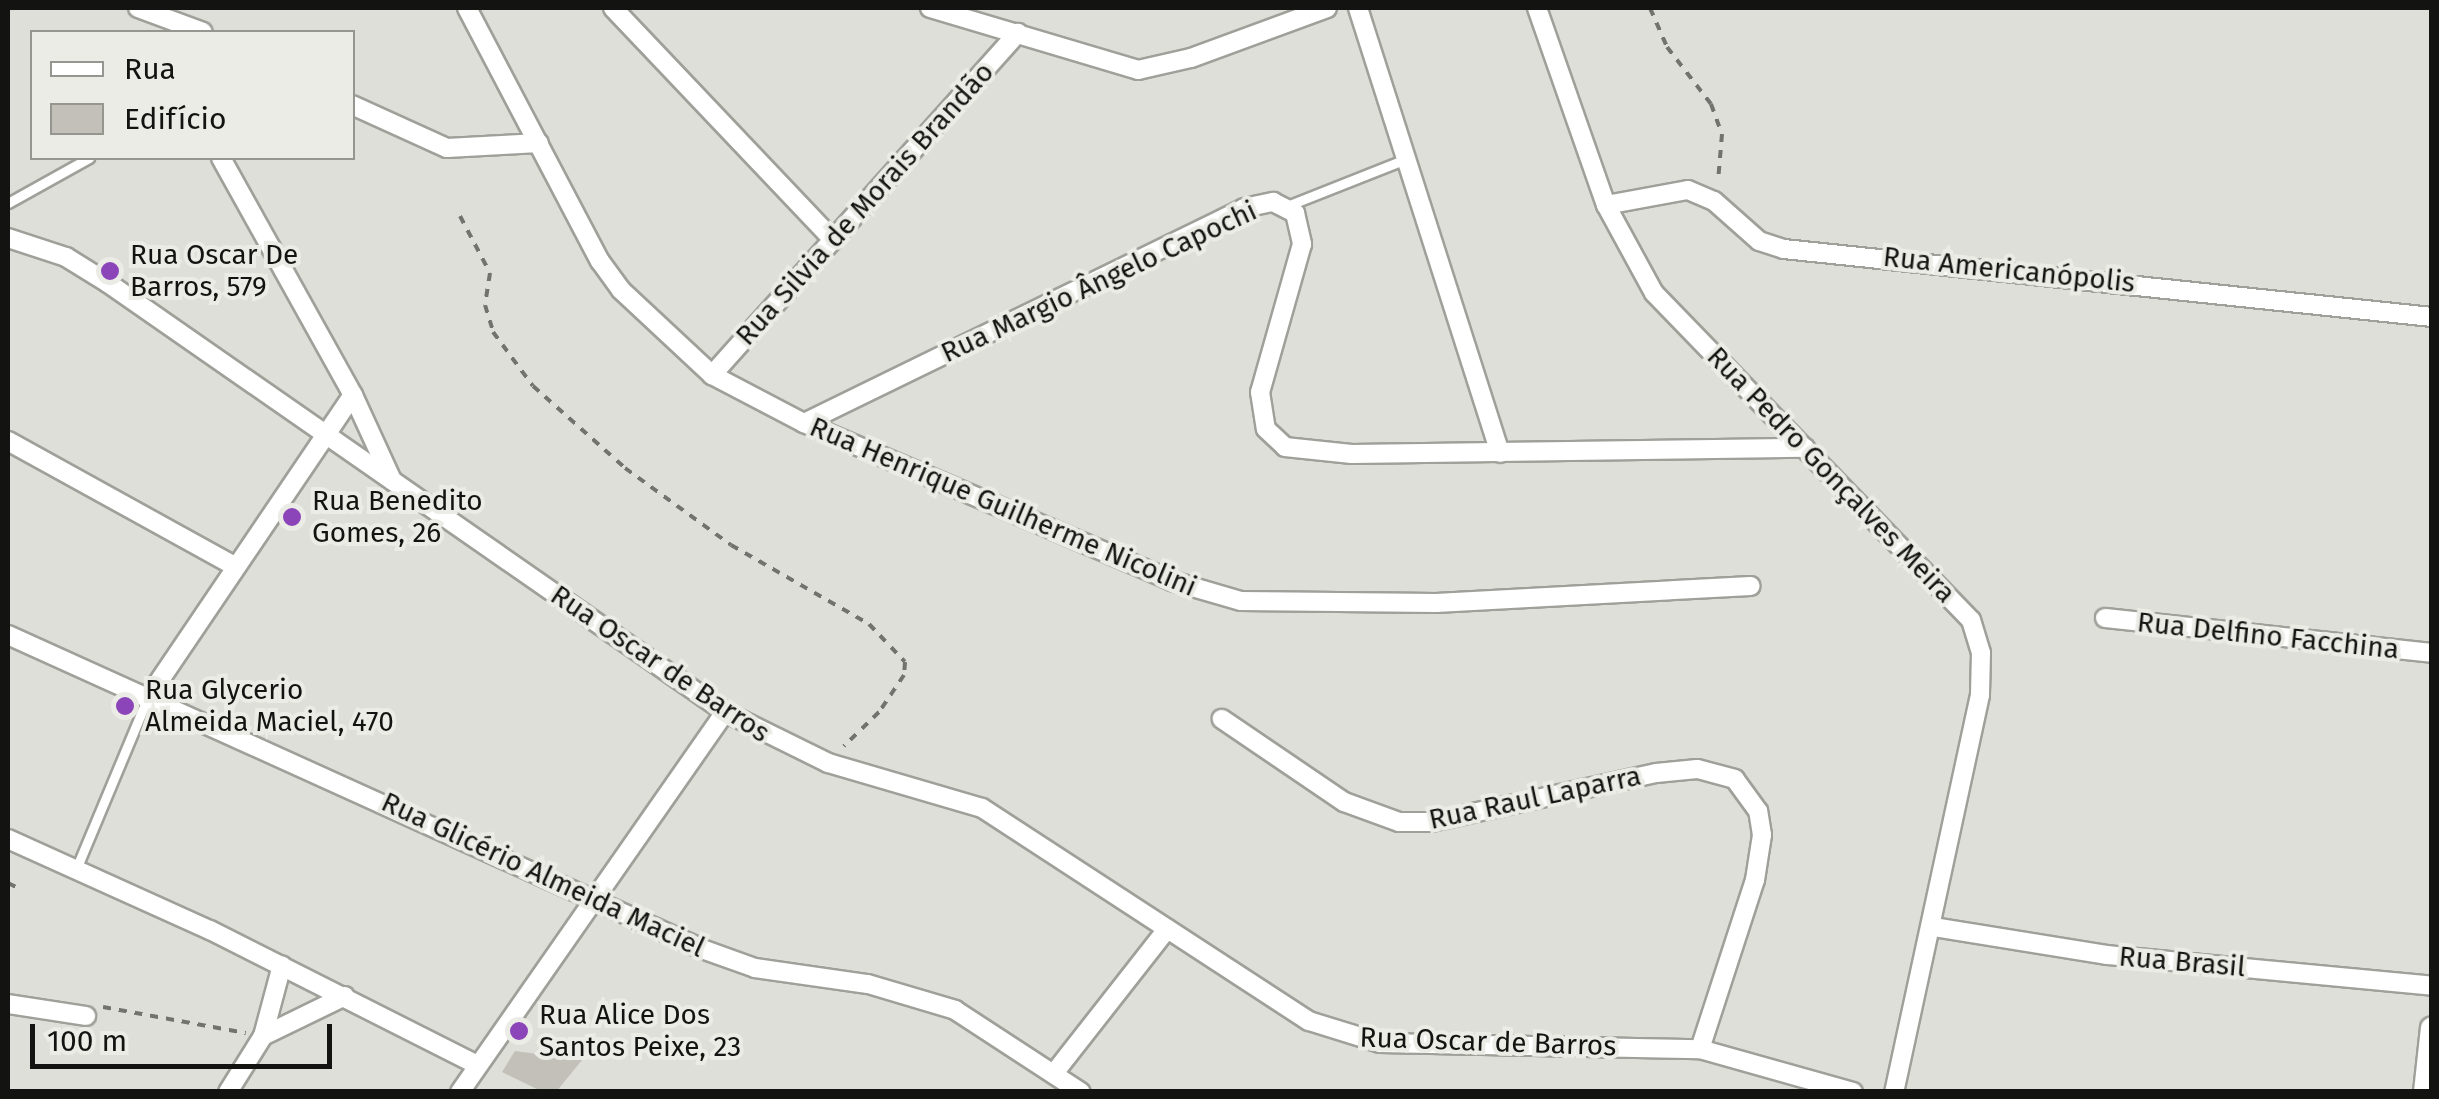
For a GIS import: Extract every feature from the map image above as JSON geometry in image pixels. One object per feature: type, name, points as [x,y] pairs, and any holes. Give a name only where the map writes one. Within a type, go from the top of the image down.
[{"type":"main road","points":[[2425,1092],[2432,1028]]},
{"type":"street","points":[[138,8],[164,24],[193,30]]},
{"type":"street","name":"Rua Henrique Guilherme Nicolini","points":[[467,8],[600,261],[659,330],[712,375],[804,424],[1172,581],[1241,602],[1436,603],[1751,586]]},
{"type":"street","points":[[613,8],[833,240]]},
{"type":"street","points":[[930,8],[1138,70],[1191,58],[1327,8]]},
{"type":"street","points":[[1358,8],[1410,158],[1500,452]]},
{"type":"street","name":"Rua Pedro Gonçalves Meira","points":[[1537,8],[1606,205],[1654,293],[1950,592],[1970,620],[1981,653],[1980,695],[1934,927],[1894,1092]]},
{"type":"street","name":"Rua Silvia de Morais Brandão","points":[[712,375],[1018,33]]},
{"type":"street","points":[[355,106],[447,148],[539,144]]},
{"type":"street","points":[[222,160],[353,394],[392,480]]},
{"type":"street","points":[[1606,205],[1672,190],[1714,201]]},
{"type":"street","name":"Rua Americanópolis","points":[[1714,201],[1739,228],[1784,249],[2432,317]]},
{"type":"street","name":"Rua Margio Ângelo Capochi","points":[[804,424],[1244,208],[1287,206],[1300,225],[1302,244],[1260,392],[1273,440],[1308,452],[1804,448]]},
{"type":"street","name":"Rua Oscar de Barros","points":[[8,238],[66,257],[94,274],[725,712],[828,763],[982,808],[1274,1002],[1342,1036],[1380,1043],[1700,1049],[1853,1092]]},
{"type":"street","points":[[147,699],[353,394]]},
{"type":"street","points":[[8,441],[236,566]]},
{"type":"street","name":"Rua Delfino Facchina","points":[[2105,618],[2432,653]]},
{"type":"street","name":"Rua Glicério Almeida Maciel","points":[[8,635],[596,896],[650,926],[755,968],[868,984],[955,1010],[1081,1092]]},
{"type":"street","points":[[460,1092],[725,712]]},
{"type":"street","name":"Rua Raul Laparra","points":[[1222,720],[1344,802],[1399,822],[1431,822],[1697,769],[1736,778],[1748,793],[1762,835],[1755,880],[1700,1049]]},
{"type":"street","points":[[8,839],[282,965],[478,1065]]},
{"type":"street","name":"Rua Brasil","points":[[1934,927],[2107,955],[2432,986]]},
{"type":"street","points":[[1055,1072],[1167,929]]},
{"type":"street","points":[[228,1092],[263,1036],[282,965]]},
{"type":"street","points":[[263,1036],[345,996]]},
{"type":"street","points":[[8,1004],[86,1016]]},
{"type":"lane","points":[[1287,206],[1410,158]]},
{"type":"lane","points":[[8,203],[85,160]]},
{"type":"lane","points":[[76,869],[147,699]]},
{"type":"path","points":[[1650,8],[1667,47],[1711,104],[1722,134],[1714,201]]},
{"type":"path","points":[[460,216],[490,273],[484,304],[493,332],[533,386],[625,468],[731,545],[869,624],[904,662],[904,674],[880,712],[828,763]]},
{"type":"path","points":[[8,883],[16,887]]},
{"type":"path","points":[[86,1016],[100,1006],[263,1036]]},
{"type":"building","points":[[515,1051],[582,1060],[556,1092],[543,1092],[502,1072]]},
{"type":"place","name":"Rua Oscar De Barros, 579","points":[[110,271]]},
{"type":"place","name":"Rua Benedito Gomes, 26","points":[[292,517]]},
{"type":"place","name":"Rua Glycerio Almeida Maciel, 470","points":[[125,706]]},
{"type":"place","name":"Rua Alice Dos Santos Peixe, 23","points":[[519,1031]]}]
